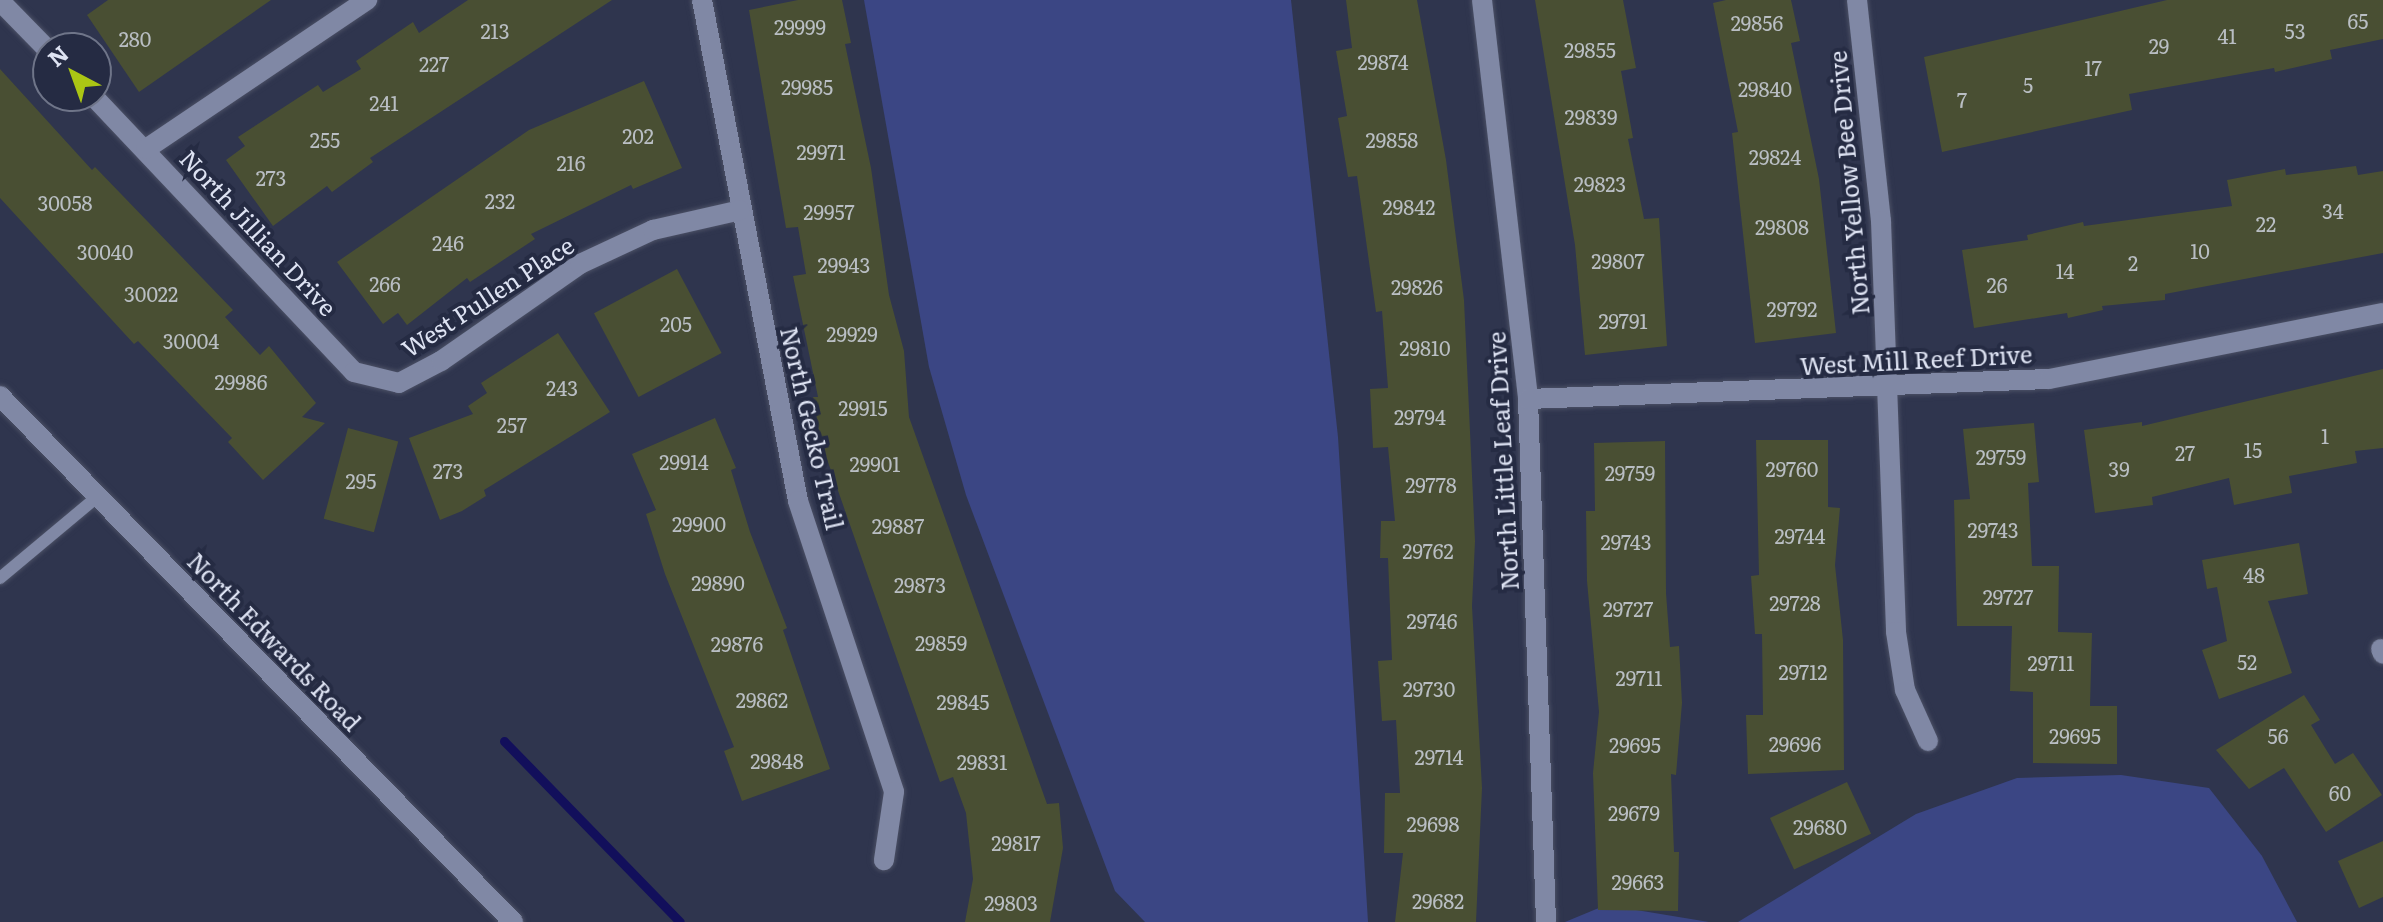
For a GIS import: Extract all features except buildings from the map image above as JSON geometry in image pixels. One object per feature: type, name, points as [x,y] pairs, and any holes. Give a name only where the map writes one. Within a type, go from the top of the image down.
[{"type":"street","points":[[146,149],[367,0]]},
{"type":"street","name":"North Gecko Trail","points":[[702,0],[798,501],[894,792],[884,860]]},
{"type":"street","name":"North Little Leaf Drive","points":[[1482,0],[1528,399],[1546,922]]},
{"type":"street","points":[[0,1],[32,34]]},
{"type":"street","name":"North Yellow Bee Drive","points":[[1861,1],[1881,221],[1890,389],[1896,632],[1905,690],[1928,741]]},
{"type":"street","name":"North Jillian Drive","points":[[109,112],[354,372],[399,383]]},
{"type":"street","name":"West Pullen Place","points":[[399,383],[441,361],[580,264],[653,230],[740,210]]},
{"type":"street","name":"West Mill Reef Drive","points":[[1528,399],[1890,389],[2049,379],[2383,313]]},
{"type":"street","name":"North Edwards Road","points":[[0,396],[513,922]]},
{"type":"lane","points":[[0,578],[98,496]]},
{"type":"shaded area","points":[[864,0],[1291,0],[1338,437],[1368,922],[1145,922],[1115,891],[966,495],[929,367]]},
{"type":"shaded area","points":[[2121,775],[2209,788],[2262,856],[2297,922],[1738,922],[1916,814],[2017,778]]},
{"type":"shaded area","points":[[1606,905],[1709,922],[1565,922]]},
{"type":"waterway","points":[[504,741],[680,922]]}]
